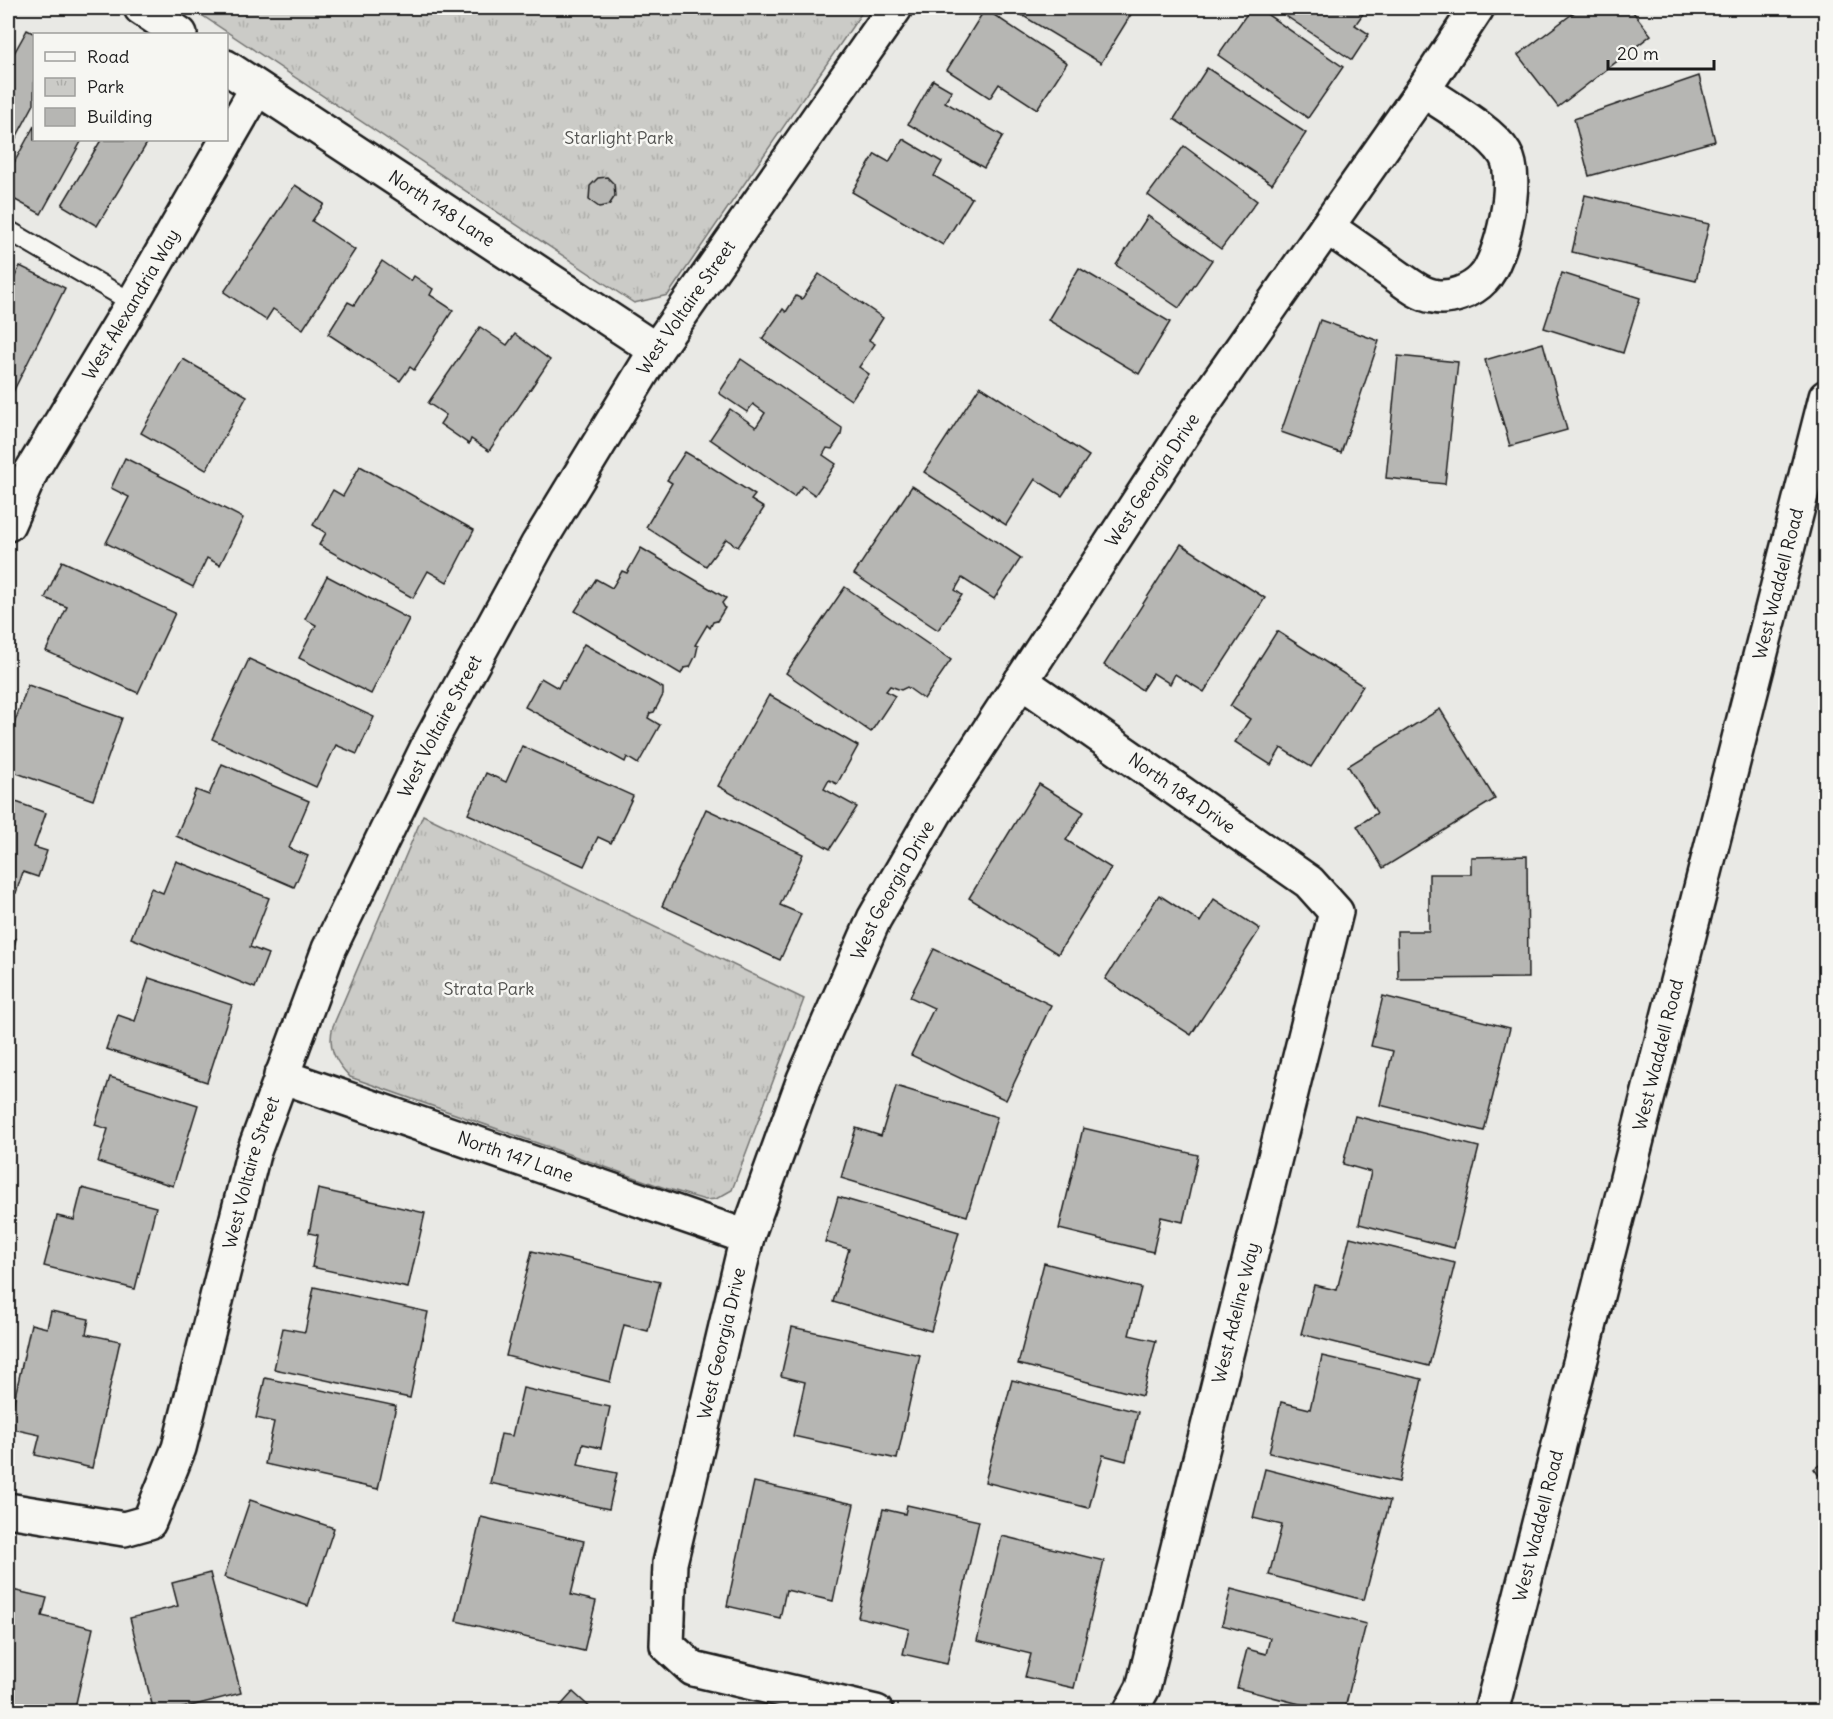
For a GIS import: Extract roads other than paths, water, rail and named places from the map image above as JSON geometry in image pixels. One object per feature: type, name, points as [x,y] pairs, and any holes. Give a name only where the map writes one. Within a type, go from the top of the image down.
[{"type":"street","points":[[141,8],[178,33]]},
{"type":"street","name":"West Voltaire Street","points":[[8,1510],[124,1529],[149,1522],[179,1448],[253,1154],[281,1076],[329,949],[428,746],[538,544],[656,350],[895,8]]},
{"type":"street","name":"West Georgia Drive","points":[[876,1712],[693,1669],[667,1646],[670,1563],[747,1237],[804,1078],[874,919],[935,813],[1197,412],[1423,90],[1477,8]]},
{"type":"street","name":"North 148 Lane","points":[[228,68],[656,350]]},
{"type":"street","name":"West Alexandria Way","points":[[228,138],[257,88]]},
{"type":"street","points":[[1327,227],[1417,289],[1434,297],[1451,296],[1472,289],[1485,278],[1497,251],[1511,199],[1512,177],[1506,155],[1492,138],[1423,90]]},
{"type":"street","name":"West Alexandria Way","points":[[8,524],[32,472],[226,141]]},
{"type":"street","name":"West Waddell Road","points":[[1491,1712],[1826,397]]},
{"type":"street","name":"North 184 Drive","points":[[1021,681],[1310,882],[1336,912]]},
{"type":"street","name":"West Adeline Way","points":[[1130,1712],[1143,1689],[1336,912]]},
{"type":"street","name":"North 147 Lane","points":[[281,1076],[747,1237]]},
{"type":"lane","points":[[8,230],[133,303]]},
{"type":"park label","name":"Starlight Park","points":[[619,138]]},
{"type":"park label","name":"Strata Park","points":[[489,989]]}]
